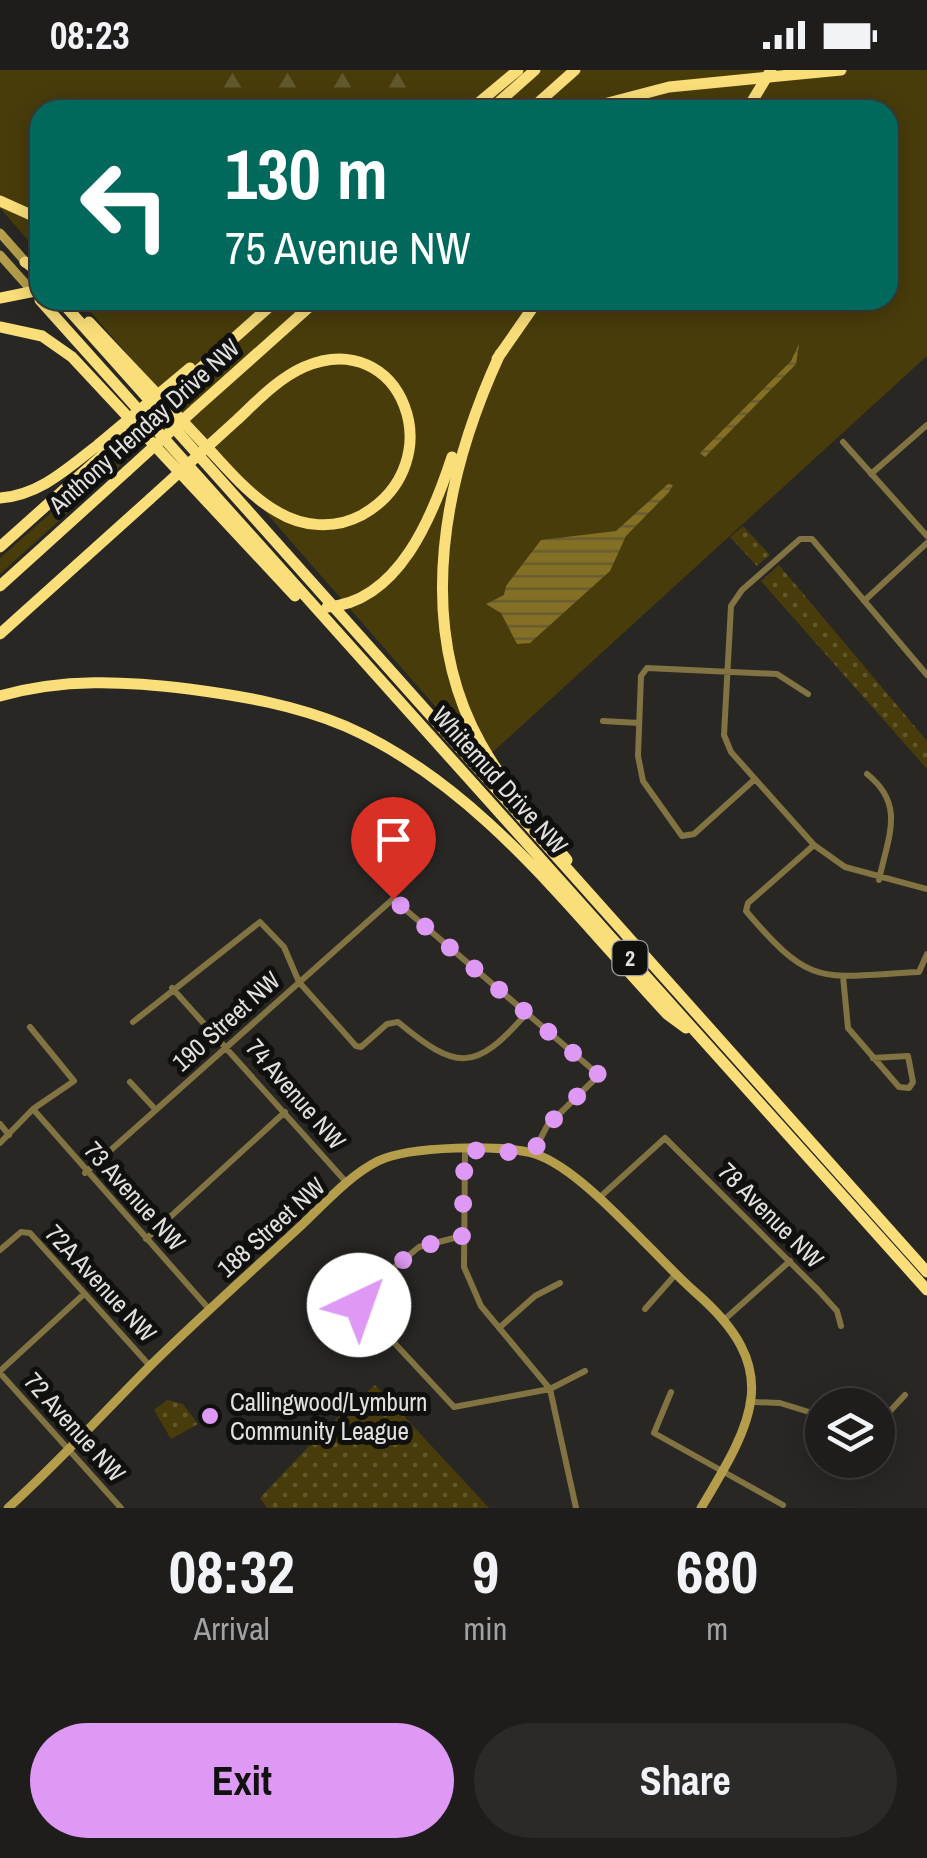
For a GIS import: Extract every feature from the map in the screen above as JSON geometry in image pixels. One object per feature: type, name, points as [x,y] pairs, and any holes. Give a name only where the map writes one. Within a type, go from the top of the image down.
[{"type":"highway","points":[[482,100],[518,70]]},
{"type":"highway","points":[[501,100],[535,70]]},
{"type":"highway","points":[[541,100],[575,70]]},
{"type":"highway","points":[[753,100],[771,70]]},
{"type":"highway","points":[[619,100],[669,87],[841,70]]},
{"type":"highway","points":[[0,202],[30,215]]},
{"type":"highway","points":[[26,262],[30,265]]},
{"type":"highway","points":[[0,298],[30,296]]},
{"type":"highway","name":"Whitemud Drive NW","points":[[51,310],[927,1290]]},
{"type":"highway","name":"Whitemud Drive NW","points":[[69,310],[927,1272]]},
{"type":"highway","points":[[0,634],[150,499],[207,446],[238,418],[301,368],[346,361],[372,369],[398,390],[410,417],[412,442],[396,486],[358,517],[323,525],[288,517],[248,489],[207,446],[78,310]]},
{"type":"highway","name":"Anthony Henday Drive NW","points":[[0,547],[103,448],[266,310]]},
{"type":"highway","name":"Anthony Henday Drive NW","points":[[0,586],[307,310]]},
{"type":"highway","points":[[313,606],[332,607],[359,598],[411,551],[440,495],[466,416],[500,354],[531,310]]},
{"type":"highway","points":[[0,327],[42,336],[72,358],[350,656],[400,702]]},
{"type":"highway","points":[[500,354],[471,418],[454,476],[444,570],[448,658],[482,744],[640,953]]},
{"type":"highway","points":[[0,498],[28,494],[103,448]]},
{"type":"highway","points":[[0,696],[60,684],[146,684],[260,700],[323,718],[370,738],[421,768],[478,814],[667,1014],[706,1043]]},
{"type":"street","points":[[0,232],[26,262]]},
{"type":"street","name":"Whitemud Drive NW","points":[[0,255],[30,287]]},
{"type":"street","points":[[871,474],[927,425]]},
{"type":"street","points":[[843,442],[927,540],[864,600]]},
{"type":"street","points":[[927,675],[812,539],[800,538],[742,590],[731,606],[724,670],[724,735],[731,752],[814,844],[845,867],[879,880],[927,889]]},
{"type":"street","points":[[755,778],[694,834],[682,836],[643,781],[638,756],[641,676],[646,668],[777,674],[795,681],[808,694]]},
{"type":"street","points":[[604,721],[640,723]]},
{"type":"street","points":[[867,774],[884,788],[893,810],[879,880]]},
{"type":"street","points":[[814,844],[748,903],[746,912],[785,957],[806,971],[843,976],[918,972],[927,954]]},
{"type":"street","name":"190 Street NW","points":[[85,1173],[393,899],[526,1014]]},
{"type":"street","points":[[133,1022],[260,922],[284,946],[300,982],[356,1046],[361,1047],[387,1024],[398,1022],[439,1055],[452,1060],[478,1058],[498,1045],[526,1014],[599,1075],[547,1126],[533,1153],[568,1169],[725,1319],[749,1360],[754,1402],[724,1470],[701,1508]]},
{"type":"street","points":[[843,976],[848,1028],[873,1058],[899,1087],[909,1088],[913,1082],[908,1056],[873,1058]]},
{"type":"street","name":"74 Avenue NW","points":[[172,988],[348,1184]]},
{"type":"street","points":[[0,1143],[33,1109],[74,1080],[30,1026]]},
{"type":"street","points":[[130,1082],[156,1110]]},
{"type":"street","name":"73 Avenue NW","points":[[33,1109],[85,1173],[209,1308]]},
{"type":"street","points":[[146,1238],[285,1112]]},
{"type":"street","points":[[0,1124],[9,1135]]},
{"type":"street","name":"78 Avenue NW","points":[[598,1198],[664,1138],[790,1260],[837,1311],[841,1326]]},
{"type":"street","name":"188 Street NW","points":[[8,1508],[70,1451],[209,1308],[378,1161],[407,1150],[533,1153]]},
{"type":"street","points":[[465,1150],[462,1236],[470,1287],[550,1389],[576,1508]]},
{"type":"street","name":"72A Avenue NW","points":[[0,1250],[21,1232],[30,1234],[150,1366]]},
{"type":"street","points":[[359,1305],[362,1294],[419,1247],[462,1236]]},
{"type":"street","points":[[725,1319],[790,1260]]},
{"type":"street","points":[[645,1308],[675,1275]]},
{"type":"street","points":[[499,1328],[535,1296],[560,1283]]},
{"type":"street","points":[[0,1372],[84,1294]]},
{"type":"street","points":[[347,1308],[359,1305]]},
{"type":"street","points":[[359,1305],[448,1404],[460,1408],[550,1389],[585,1370]]},
{"type":"street","name":"72 Avenue NW","points":[[0,1372],[120,1508]]},
{"type":"street","points":[[671,1392],[654,1434],[783,1505]]},
{"type":"street","points":[[895,1406],[905,1396]]},
{"type":"street","points":[[754,1402],[805,1411]]},
{"type":"green space","points":[[0,70],[927,70],[927,356],[483,761],[89,310],[898,310],[898,100],[30,100],[30,242],[0,208]]},
{"type":"green space","points":[[181,70],[437,70],[443,82],[412,100],[196,100]]},
{"type":"green space","points":[[137,436],[144,444],[0,574],[0,558]]},
{"type":"green space","points":[[743,526],[770,555],[757,566],[730,537]]},
{"type":"green space","points":[[779,565],[927,741],[927,769],[761,581]]},
{"type":"green space","points":[[375,1385],[489,1508],[267,1508],[260,1498],[328,1426]]},
{"type":"green space","points":[[167,1400],[183,1404],[198,1424],[171,1439],[154,1410]]},
{"type":"shaded area","points":[[799,344],[796,364],[705,457],[700,453],[791,361]]},
{"type":"shaded area","points":[[668,484],[673,485],[669,492],[626,536],[610,571],[530,643],[517,644],[501,613],[486,604],[504,595],[506,586],[541,540],[616,531]]},
{"type":"place","name":"Callingwood/Lymburn Community League","points":[[210,1416]]},
{"type":"route","points":[[359,1305],[362,1294],[419,1247],[462,1236],[465,1150],[533,1153],[547,1126],[599,1075],[393,899]]}]
